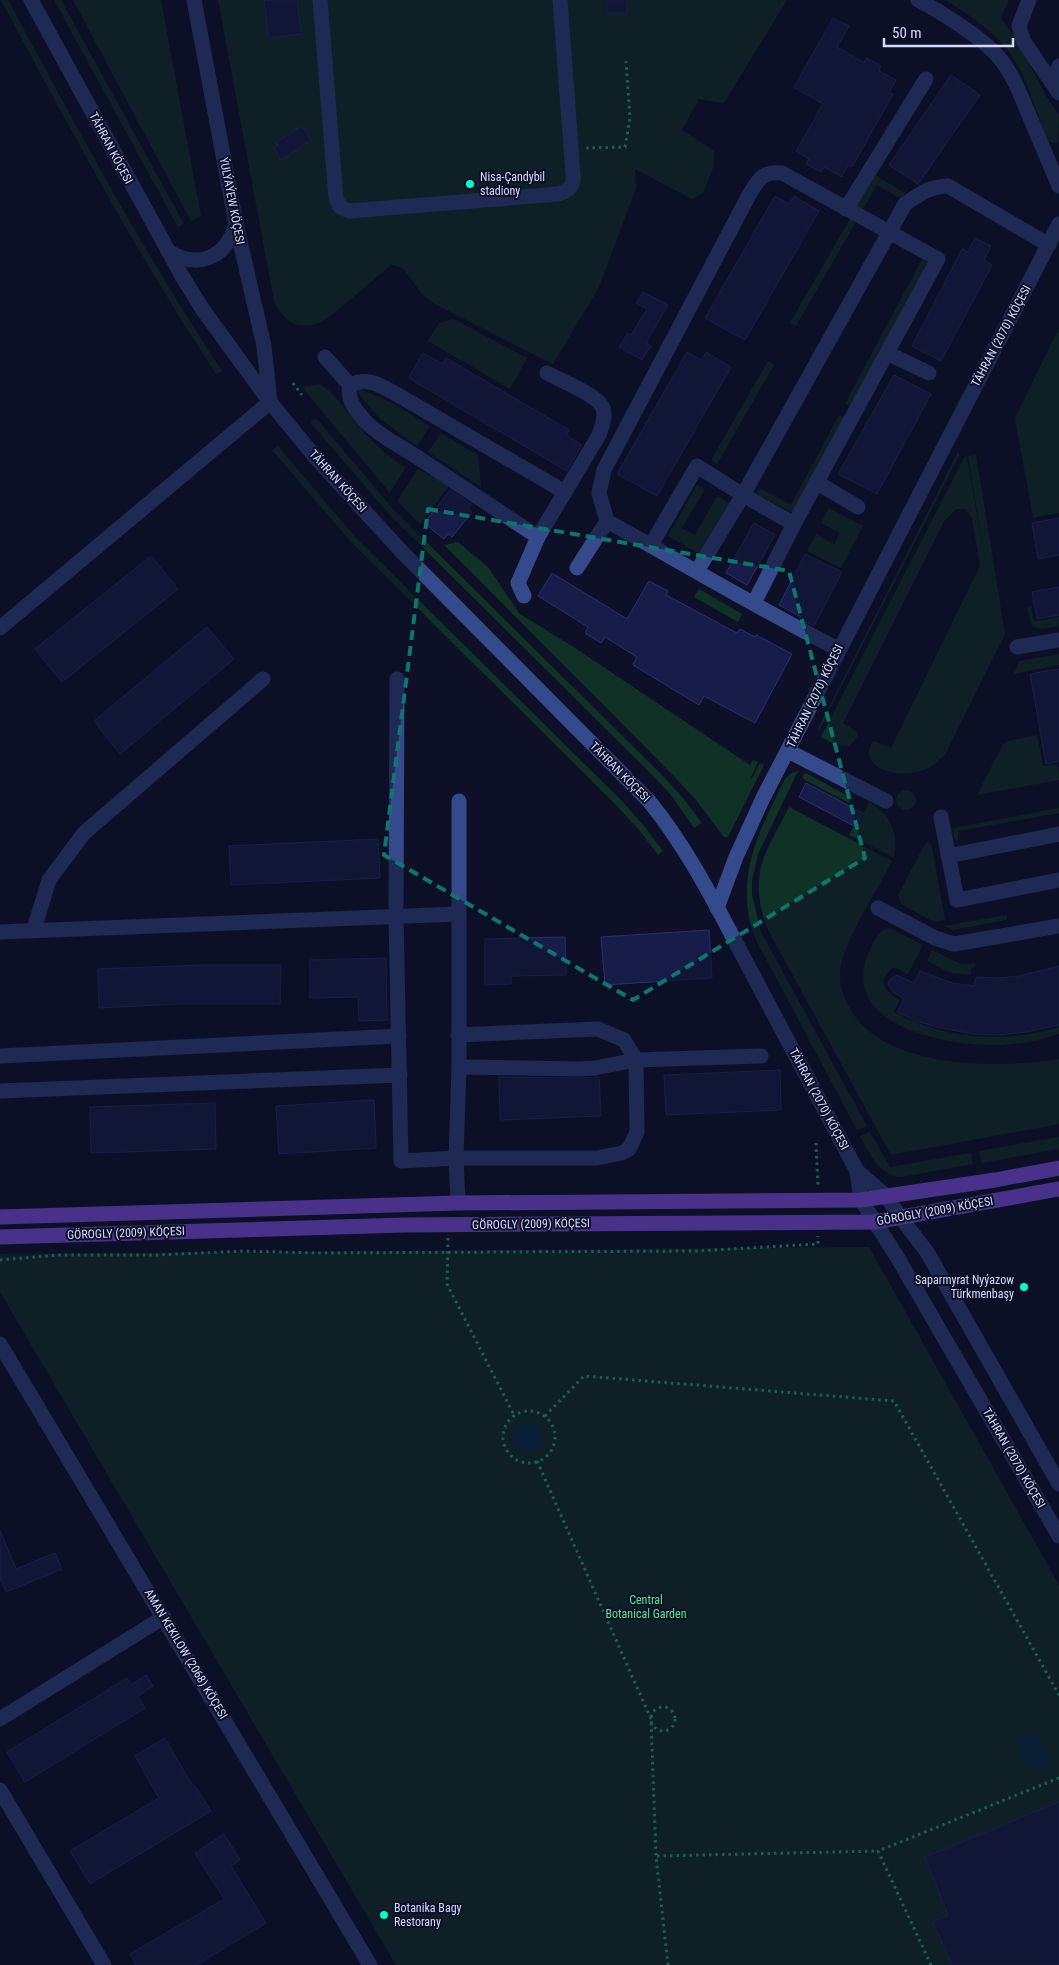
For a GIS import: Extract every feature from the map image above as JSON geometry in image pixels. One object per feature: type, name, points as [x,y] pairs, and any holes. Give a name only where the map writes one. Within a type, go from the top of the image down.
[{"type":"main road","name":"GÖROGLY (2009) KÖÇESI","points":[[0,1218],[458,1203],[861,1200],[995,1180],[1059,1168]]},
{"type":"main road","name":"GÖROGLY (2009) KÖÇESI","points":[[0,1237],[404,1225],[874,1222],[1059,1189]]},
{"type":"street","name":"TÄHRAN KÖÇESI","points":[[31,0],[167,251],[204,310],[270,402],[316,458],[402,552],[649,801],[667,822],[681,844],[717,908]]},
{"type":"street","name":"ÝULÝAÝEW KÖÇESI","points":[[194,0],[236,224],[264,346],[270,402]]},
{"type":"street","points":[[320,0],[336,198],[340,207],[349,211],[558,194],[571,187],[573,175],[560,0]]},
{"type":"street","points":[[918,0],[932,7],[982,41],[1007,68],[1018,88],[1059,186]]},
{"type":"street","points":[[1028,0],[1019,26],[1024,42],[1056,89]]},
{"type":"street","points":[[1056,89],[1059,66]]},
{"type":"street","points":[[846,209],[926,79]]},
{"type":"street","points":[[754,603],[816,482],[938,259],[782,173],[770,172],[763,175],[758,181],[604,470],[599,493],[607,521],[754,603],[838,649]]},
{"type":"street","points":[[697,571],[743,495],[905,204],[924,190],[935,186],[948,186],[1048,245]]},
{"type":"street","points":[[167,251],[186,260],[209,258],[226,246],[232,237],[236,224]]},
{"type":"street","name":"TÄHRAN (2070) KÖÇESI","points":[[1059,224],[838,649],[788,752],[763,798],[736,857],[717,908],[857,1171],[861,1200],[1059,1536]]},
{"type":"street","points":[[887,353],[929,373]]},
{"type":"street","points":[[325,358],[350,385],[349,397],[354,406],[366,421],[384,438],[415,456],[538,538]]},
{"type":"street","points":[[524,596],[518,584],[538,538],[599,435],[604,420],[604,409],[598,400],[547,372]]},
{"type":"street","points":[[350,385],[358,381],[370,380],[398,394],[565,492]]},
{"type":"street","points":[[0,628],[270,402]]},
{"type":"street","points":[[651,545],[696,466],[794,524]]},
{"type":"street","points":[[816,482],[858,506]]},
{"type":"street","points":[[577,568],[607,521]]},
{"type":"street","points":[[0,615],[18,613]]},
{"type":"street","points":[[1017,647],[1059,640]]},
{"type":"street","points":[[34,929],[50,880],[84,833],[263,679]]},
{"type":"street","points":[[397,679],[396,916],[401,1161],[456,1158],[596,1158],[622,1153],[629,1149],[637,1132],[636,1060],[624,1040],[598,1029],[458,1035]]},
{"type":"street","points":[[788,752],[886,801]]},
{"type":"street","points":[[458,1203],[456,1158],[459,1067],[459,801]]},
{"type":"street","points":[[941,817],[957,900],[1059,880]]},
{"type":"street","points":[[948,856],[1059,834]]},
{"type":"street","points":[[878,908],[935,938],[954,944],[1059,926]]},
{"type":"street","points":[[0,932],[34,929],[459,914]]},
{"type":"street","points":[[0,1056],[399,1036]]},
{"type":"street","points":[[459,1067],[579,1069],[595,1068],[636,1060],[761,1056]]},
{"type":"street","points":[[0,1091],[400,1075]]},
{"type":"street","name":"TÄHRAN (2070) KÖÇESI","points":[[857,1171],[886,1196],[938,1269],[948,1291],[1059,1484]]},
{"type":"street","name":"AMAN KEKILOW (2068) KÖÇESI","points":[[0,1344],[370,1965]]},
{"type":"street","points":[[0,1719],[164,1617]]},
{"type":"street","points":[[0,1790],[104,1965]]},
{"type":"path","points":[[582,148],[624,147],[630,118],[626,62]]},
{"type":"path","points":[[293,383],[302,395]]},
{"type":"path","points":[[816,1144],[818,1199]]},
{"type":"path","points":[[0,1260],[58,1255],[156,1255],[244,1251],[448,1253],[697,1251],[818,1244],[818,1223]]},
{"type":"path","points":[[448,1225],[447,1284],[514,1415]]},
{"type":"path","points":[[545,1416],[584,1376],[894,1401],[1059,1695]]},
{"type":"path","points":[[529,1411],[545,1416],[554,1429],[554,1445],[544,1458],[537,1461],[521,1462],[508,1452],[504,1445],[504,1429],[514,1415],[529,1411]]},
{"type":"path","points":[[537,1461],[651,1719],[654,1727],[664,1731],[671,1727],[674,1720],[670,1710],[663,1708],[656,1710],[651,1719],[656,1856],[668,1965]]},
{"type":"path","points":[[656,1856],[878,1851],[1059,1778]]},
{"type":"path","points":[[878,1851],[931,1965]]},
{"type":"highlighted area","points":[[428,509],[789,571],[865,858],[633,1000],[384,855]]},
{"type":"green space","points":[[1,0],[8,0],[138,235],[222,371],[216,374],[131,236],[78,143]]},
{"type":"green space","points":[[54,0],[61,0],[184,224],[178,227]]},
{"type":"green space","points":[[73,0],[161,0],[201,216],[191,221]]},
{"type":"green space","name":"Nisa-Çandybil stadiony","points":[[218,0],[787,0],[724,103],[699,99],[682,130],[714,151],[714,166],[703,193],[692,199],[635,169],[636,188],[599,287],[553,364],[433,303],[421,293],[403,268],[389,264],[391,265],[327,319],[303,326],[289,321],[284,316],[274,301]]},
{"type":"green space","points":[[946,0],[1009,0],[1002,15],[1002,20],[1016,38],[1045,94],[1059,115],[1058,143],[1051,142],[1046,137],[1025,80],[1006,48],[986,28]]},
{"type":"green space","points":[[875,175],[905,193],[902,199],[877,185],[863,209],[857,206]]},
{"type":"green space","points":[[851,217],[857,220],[796,326],[790,323]]},
{"type":"green space","points":[[922,259],[928,263],[852,407],[845,404]]},
{"type":"green space","points":[[453,319],[527,358],[510,389],[428,341],[439,323]]},
{"type":"green space","points":[[1059,328],[1059,513],[1033,518],[1015,418]]},
{"type":"green space","points":[[768,361],[774,365],[717,464],[711,460]]},
{"type":"green space","points":[[319,384],[338,400],[378,446],[391,458],[406,467],[390,493],[302,387]]},
{"type":"green space","points":[[360,389],[394,404],[430,426],[417,446],[380,419],[357,392]]},
{"type":"green space","points":[[839,415],[846,418],[795,514],[759,495],[757,491],[761,489],[791,505]]},
{"type":"green space","points":[[316,418],[393,509],[660,773],[684,799],[702,823],[694,828],[671,795],[655,778],[389,514],[310,422]]},
{"type":"green space","points":[[441,433],[478,455],[481,487],[428,452]]},
{"type":"green space","points":[[278,446],[355,537],[622,801],[663,851],[658,855],[640,831],[617,806],[351,542],[272,450]]},
{"type":"green space","points":[[958,452],[960,454],[818,732],[819,727]]},
{"type":"green space","points":[[976,455],[1005,634],[946,753],[927,768],[905,774],[888,772],[874,764],[870,758],[869,751],[872,742],[875,741],[891,748],[980,566],[972,518],[966,509],[956,509],[944,521],[843,723],[857,732],[858,735],[854,741],[846,746],[837,745],[821,737],[965,456],[967,457],[986,566],[968,456]]},
{"type":"green space","points":[[418,469],[449,486],[420,524],[397,501]]},
{"type":"green space","points":[[697,485],[705,489],[682,528],[695,535],[717,496],[729,503],[700,554],[668,536]]},
{"type":"green space","points":[[829,508],[863,526],[841,568],[807,551],[816,534],[834,544],[840,533],[821,523]]},
{"type":"green space","points":[[458,542],[488,567],[520,614],[572,646],[750,765],[753,760],[758,762],[751,778],[760,763],[764,765],[728,837],[724,837],[696,800],[666,768],[444,545]]},
{"type":"green space","points":[[699,589],[742,614],[738,622],[694,597]]},
{"type":"green space","points":[[1031,607],[1034,621],[1059,617],[1059,626],[1040,629],[1032,626],[1027,608]]},
{"type":"green space","points":[[1059,654],[1059,665],[1014,674],[1019,661]]},
{"type":"green space","points":[[1037,735],[1043,766],[1058,764],[1059,780],[977,795],[1003,744],[1008,741]]},
{"type":"green space","points":[[798,771],[758,854],[752,881],[752,895],[761,932],[867,1126],[857,1130],[756,940],[749,918],[748,877],[758,837],[785,779],[791,773]]},
{"type":"green space","points":[[806,773],[852,798],[849,803],[803,779],[803,775]]},
{"type":"green space","points":[[906,790],[913,793],[916,800],[913,807],[906,810],[899,807],[896,800],[899,793]]},
{"type":"green space","points":[[869,802],[883,812],[892,826],[895,841],[894,858],[849,835],[861,812],[864,813]]},
{"type":"green space","points":[[789,807],[892,861],[854,931],[847,946],[840,971],[845,999],[865,1028],[888,1043],[914,1054],[944,1060],[975,1064],[1005,1064],[1059,1059],[1059,1124],[891,1155],[767,928],[761,909],[759,878],[761,865]]},
{"type":"green space","points":[[1059,808],[1059,813],[958,831],[958,843],[953,836],[953,829],[958,827]]},
{"type":"green space","points":[[928,842],[932,846],[945,920],[934,922],[901,904],[898,895],[924,846]]},
{"type":"green space","points":[[1007,915],[1007,920],[953,930],[944,926]]},
{"type":"green space","points":[[890,928],[923,945],[908,974],[892,968],[884,978],[886,989],[900,1000],[894,1012],[933,1028],[975,1036],[1018,1036],[1059,1027],[1059,1034],[1044,1039],[1019,1043],[972,1044],[921,1034],[898,1024],[879,1011],[866,994],[864,972],[875,939],[881,932]]},
{"type":"green space","points":[[932,950],[961,964],[975,963],[976,967],[971,968],[971,975],[951,973],[927,961]]},
{"type":"green space","points":[[870,1132],[890,1167],[971,1153],[973,1164],[902,1177],[894,1176],[881,1169],[867,1150],[860,1136]]},
{"type":"green space","points":[[1059,1137],[1059,1149],[981,1163],[979,1151]]},
{"type":"green space","name":"Central Botanical Garden","points":[[869,1247],[1059,1585],[1059,1965],[396,1965],[0,1292],[0,1254]]},
{"type":"water","points":[[528,1422],[539,1426],[543,1437],[539,1448],[528,1452],[517,1448],[513,1437],[517,1426]]},
{"type":"water","points":[[1027,1733],[1036,1735],[1049,1758],[1049,1763],[1043,1768],[1033,1768],[1022,1754],[1018,1742]]},
{"type":"building","points":[[264,0],[297,0],[301,34],[269,38]]},
{"type":"building","points":[[607,0],[627,0],[627,13],[607,14]]},
{"type":"building","points":[[833,18],[849,26],[837,47],[864,63],[866,58],[881,66],[879,71],[896,80],[889,93],[893,94],[852,167],[848,165],[842,177],[824,167],[821,172],[806,164],[809,159],[796,151],[823,104],[794,87]]},
{"type":"building","points":[[951,75],[980,95],[918,184],[889,165]]},
{"type":"building","points":[[302,126],[311,140],[281,160],[274,148],[278,145],[276,143]]},
{"type":"building","points":[[775,196],[789,204],[794,196],[819,211],[745,340],[705,318]]},
{"type":"building","points":[[975,238],[991,246],[984,260],[992,265],[941,361],[912,346],[962,249],[968,252]]},
{"type":"building","points":[[643,292],[668,305],[646,343],[651,346],[642,360],[619,347],[628,333],[631,335],[647,309],[636,303]]},
{"type":"building","points":[[687,352],[701,360],[706,352],[731,367],[657,496],[617,474]]},
{"type":"building","points":[[423,353],[443,364],[446,358],[569,430],[566,435],[582,445],[567,471],[415,382],[409,377]]},
{"type":"building","points":[[894,375],[931,394],[877,494],[838,474]]},
{"type":"building","points":[[450,490],[471,504],[468,509],[472,512],[452,537],[448,534],[444,539],[424,523]]},
{"type":"building","points":[[1059,518],[1059,555],[1038,559],[1032,523]]},
{"type":"building","points":[[754,523],[775,535],[747,585],[726,573]]},
{"type":"building","points":[[805,554],[842,572],[814,626],[779,605]]},
{"type":"building","points":[[151,556],[178,589],[62,682],[35,649]]},
{"type":"building","points":[[552,573],[627,619],[649,581],[668,591],[666,595],[737,633],[740,629],[755,637],[756,635],[792,654],[755,723],[704,696],[699,705],[633,665],[637,657],[605,637],[601,643],[585,633],[588,627],[538,596]]},
{"type":"building","points":[[1059,587],[1059,615],[1037,619],[1032,592]]},
{"type":"building","points":[[207,627],[234,659],[120,754],[94,721]]},
{"type":"building","points":[[1059,669],[1059,761],[1046,764],[1030,674]]},
{"type":"building","points":[[806,783],[861,812],[854,826],[799,797]]},
{"type":"building","points":[[378,839],[380,878],[231,885],[229,846]]},
{"type":"building","points":[[709,930],[712,978],[605,985],[601,937]]},
{"type":"building","points":[[565,937],[566,975],[511,976],[511,984],[485,985],[485,939]]},
{"type":"building","points":[[386,958],[387,1020],[359,1021],[358,997],[310,998],[310,960]]},
{"type":"building","points":[[202,965],[281,965],[280,1004],[178,1004],[99,1008],[98,969]]},
{"type":"building","points":[[1059,966],[1059,1025],[1026,1032],[998,1035],[973,1034],[916,1021],[897,1012],[904,999],[893,992],[888,984],[889,980],[897,975],[914,983],[920,971],[952,983],[974,986],[976,977],[998,978],[1019,976]]},
{"type":"building","points":[[780,1070],[781,1110],[666,1115],[664,1075]]},
{"type":"building","points":[[499,1077],[599,1077],[601,1116],[500,1120]]},
{"type":"building","points":[[374,1100],[376,1148],[279,1154],[276,1106]]},
{"type":"building","points":[[215,1103],[216,1149],[91,1153],[90,1107]]},
{"type":"building","points":[[0,1530],[16,1569],[55,1553],[62,1569],[6,1592],[0,1578]]},
{"type":"building","points":[[146,1675],[153,1686],[138,1696],[145,1708],[25,1782],[7,1752],[127,1678],[131,1685]]},
{"type":"building","points":[[165,1738],[189,1780],[211,1811],[90,1884],[70,1851],[159,1798],[135,1756]]},
{"type":"building","points":[[1059,1802],[1059,1965],[952,1965],[933,1922],[948,1915],[925,1857]]},
{"type":"building","points":[[224,1834],[240,1860],[231,1866],[266,1923],[196,1965],[136,1965],[130,1954],[224,1899],[195,1853]]},
{"type":"place","name":"Nisa-Çandybil stadiony","points":[[470,184]]},
{"type":"place","name":"Saparmyrat Nyýazow Türkmenbaşy","points":[[1024,1287]]},
{"type":"place","name":"Botanika Bagy Restorany","points":[[384,1915]]}]
